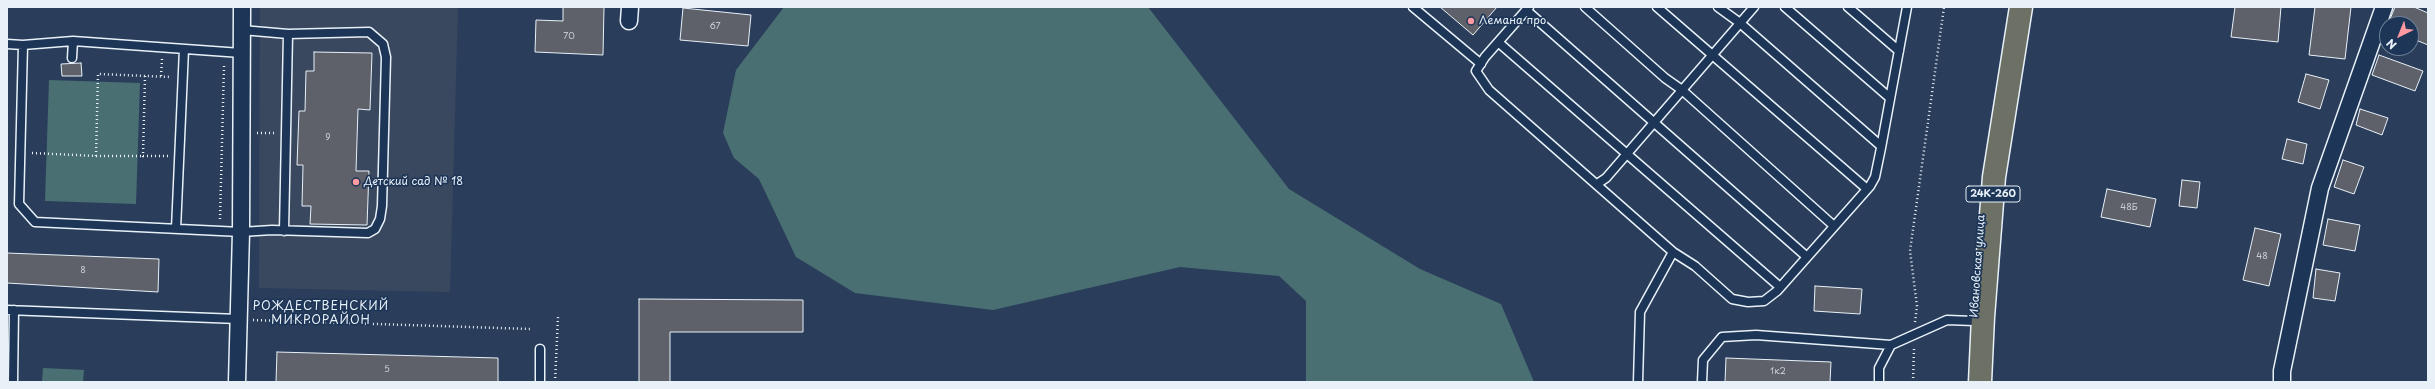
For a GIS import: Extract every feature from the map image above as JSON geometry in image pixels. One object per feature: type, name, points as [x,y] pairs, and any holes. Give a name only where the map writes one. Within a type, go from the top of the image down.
[{"type":"main road","name":"Ивановская улица","points":[[1973,382],[1974,321],[1981,219],[1996,72],[2005,7]]},
{"type":"main road","name":"24К-260","points":[[1980,382],[1983,317],[1994,177],[2021,7]]},
{"type":"street","points":[[237,382],[241,232],[242,7]]},
{"type":"street","points":[[2282,382],[2282,371],[2320,188],[2384,7]]},
{"type":"lane","points":[[1413,7],[1481,64]]},
{"type":"lane","points":[[1585,7],[1665,78],[1682,90],[1834,226]]},
{"type":"lane","points":[[1657,7],[1701,47],[1713,54],[1867,189]]},
{"type":"lane","points":[[1718,7],[1740,23],[1882,146]]},
{"type":"lane","points":[[1597,184],[1606,178],[1754,7]]},
{"type":"lane","points":[[1785,7],[1890,98]]},
{"type":"lane","points":[[1848,7],[1898,52]]},
{"type":"lane","points":[[1807,257],[1654,123],[1528,8],[1498,42],[1476,71],[1489,90],[1673,252],[1695,266],[1732,299],[1748,302],[1764,302],[1780,288],[1867,189],[1875,176],[1882,146],[1907,7]]},
{"type":"lane","points":[[23,45],[19,204],[35,222],[241,232],[284,231],[361,234],[375,229],[380,219],[382,206],[386,57],[383,44],[369,32],[288,34],[242,30]]},
{"type":"lane","points":[[284,231],[288,34]]},
{"type":"lane","points":[[7,44],[23,45],[73,41],[241,53]]},
{"type":"lane","points":[[72,58],[73,41]]},
{"type":"lane","points":[[1498,42],[1616,147],[1627,154],[1780,288]]},
{"type":"lane","points":[[176,229],[184,49]]},
{"type":"lane","points":[[1638,382],[1640,312],[1673,252]]},
{"type":"lane","points":[[13,382],[10,310],[238,320]]},
{"type":"lane","points":[[1702,382],[1703,360],[1722,337],[1756,335],[1891,345],[1947,320],[1974,321]]},
{"type":"lane","points":[[1879,382],[1880,368],[1891,345]]},
{"type":"lane","points":[[540,349],[540,382]]},
{"type":"path","points":[[1913,382],[1913,335],[1917,306],[1910,251],[1944,7]]},
{"type":"path","points":[[161,76],[163,48]]},
{"type":"path","points":[[220,231],[224,52]]},
{"type":"path","points":[[96,156],[98,74],[183,77]]},
{"type":"path","points":[[143,156],[145,76]]},
{"type":"path","points":[[257,133],[285,133]]},
{"type":"path","points":[[20,152],[96,156],[180,156]]},
{"type":"path","points":[[555,382],[558,317]]},
{"type":"path","points":[[238,320],[531,329]]},
{"type":"shaded area","name":"Детский сад № 18","points":[[260,7],[458,7],[450,292],[259,288]]},
{"type":"green space","points":[[784,7],[1148,7],[1289,189],[1420,269],[1501,304],[1534,382],[1306,382],[1306,301],[1279,276],[1180,267],[993,310],[855,293],[796,257],[759,179],[734,158],[723,133],[736,70]]},
{"type":"green space","points":[[49,80],[140,83],[136,204],[45,201]]},
{"type":"green space","points":[[43,368],[84,370],[83,382],[42,382]]},
{"type":"building","points":[[563,7],[604,7],[603,55],[535,52],[536,20],[563,21]]},
{"type":"building","name":"Лемана про","points":[[1440,7],[1497,7],[1473,35]]},
{"type":"building","points":[[2235,7],[2281,7],[2278,42],[2231,37]]},
{"type":"building","points":[[2315,7],[2351,7],[2345,59],[2309,55]]},
{"type":"building","points":[[2395,7],[2414,7],[2428,13],[2428,45],[2419,41],[2419,16],[2391,16]]},
{"type":"building","points":[[683,8],[751,15],[748,46],[680,40]]},
{"type":"building","points":[[314,52],[372,53],[370,110],[358,109],[356,171],[369,171],[367,225],[310,224],[311,206],[302,206],[303,165],[297,165],[299,111],[305,111],[306,71],[314,71]]},
{"type":"building","points":[[2379,55],[2423,71],[2415,91],[2372,75]]},
{"type":"building","points":[[81,63],[82,76],[62,76],[61,64]]},
{"type":"building","points":[[2306,74],[2329,80],[2320,109],[2298,102]]},
{"type":"building","points":[[2360,109],[2388,118],[2382,135],[2356,125]]},
{"type":"building","points":[[2287,139],[2307,144],[2303,164],[2282,159]]},
{"type":"building","points":[[2343,160],[2364,167],[2354,194],[2334,187]]},
{"type":"building","points":[[2182,180],[2200,182],[2197,208],[2179,206]]},
{"type":"building","points":[[2107,189],[2156,199],[2150,227],[2101,217]]},
{"type":"building","points":[[2328,219],[2360,225],[2355,251],[2323,245]]},
{"type":"building","points":[[2255,228],[2281,234],[2269,286],[2243,280]]},
{"type":"building","points":[[7,253],[159,259],[158,292],[7,283]]},
{"type":"building","points":[[2316,269],[2340,273],[2335,301],[2313,298]]},
{"type":"building","points":[[1815,286],[1862,289],[1860,314],[1814,311]]},
{"type":"building","points":[[639,299],[803,300],[803,332],[670,332],[670,382],[639,382]]},
{"type":"building","points":[[277,352],[498,358],[498,382],[276,382]]},
{"type":"building","points":[[1726,358],[1831,362],[1830,382],[1725,382]]},
{"type":"place","name":"Лемана про","points":[[1471,21]]},
{"type":"place","name":"Детский сад № 18","points":[[356,182]]},
{"type":"district","name":"РОЖДЕСТВЕНСКИЙ МИКРОРАЙОН","points":[[321,314]]}]
